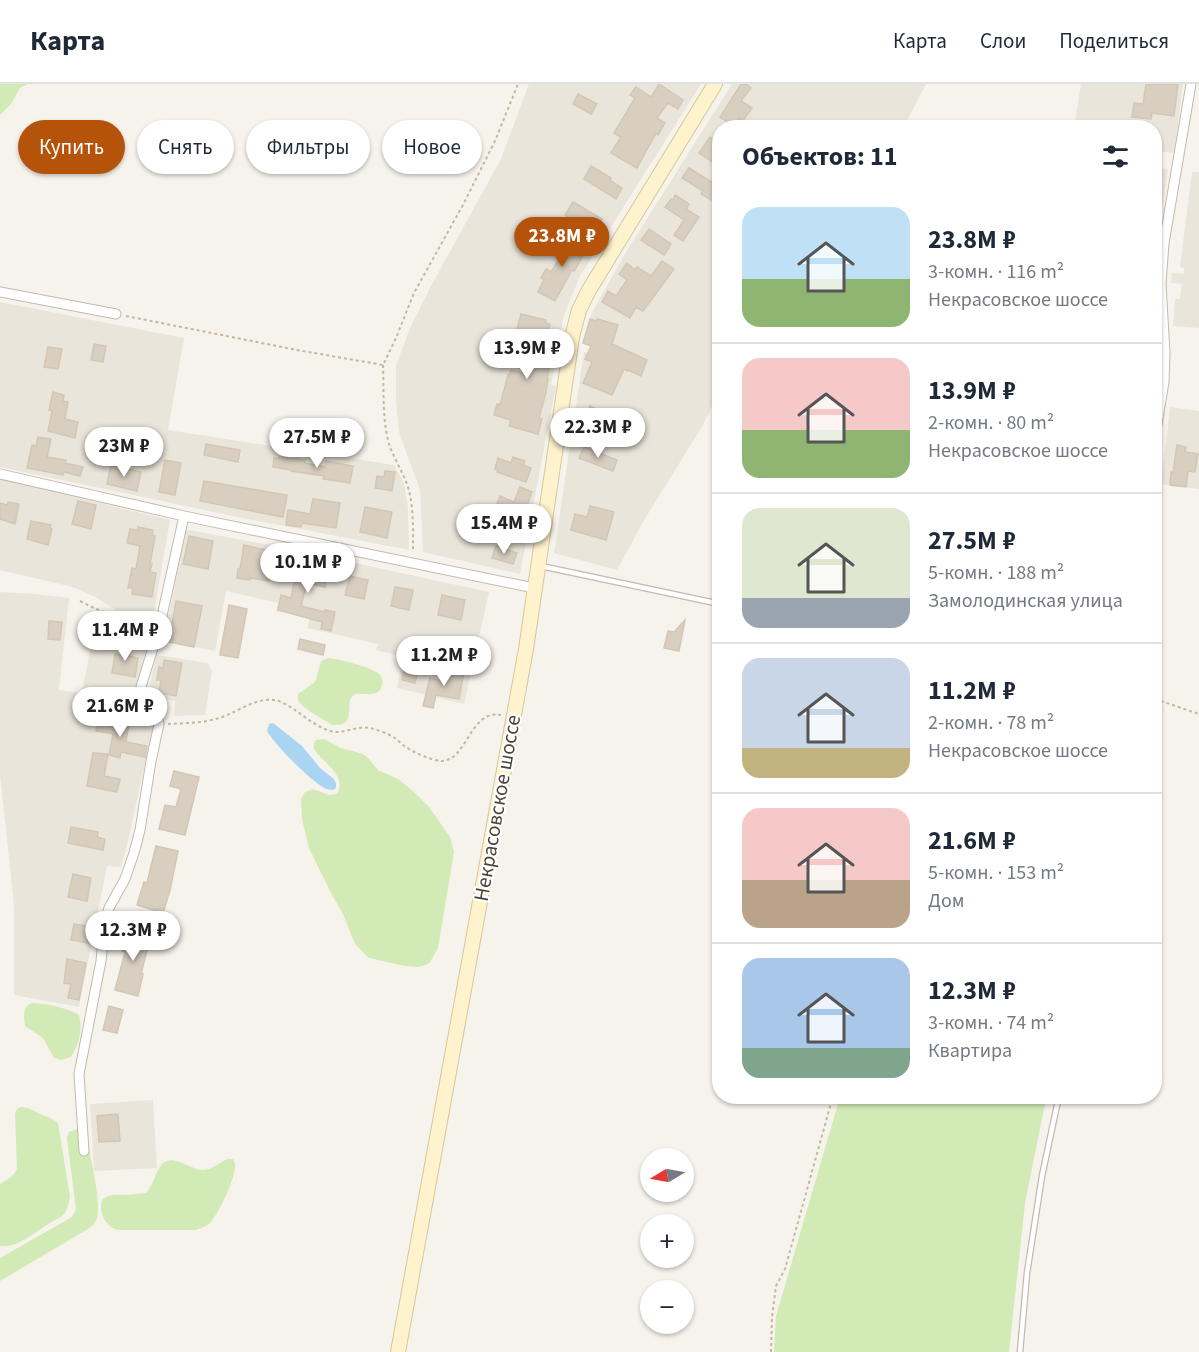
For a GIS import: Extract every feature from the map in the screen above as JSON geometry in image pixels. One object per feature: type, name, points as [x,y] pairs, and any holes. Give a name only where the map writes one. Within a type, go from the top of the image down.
[{"type":"street","name":"Некрасовское шоссе","points":[[398,1352],[524,657],[572,337],[579,310],[589,290],[715,84]]},
{"type":"street","points":[[1162,270],[1164,243],[1191,84]]},
{"type":"street","points":[[0,292],[116,314]]},
{"type":"street","points":[[1162,301],[1165,353],[1162,394]]},
{"type":"street","points":[[0,474],[184,516],[534,588]]},
{"type":"street","points":[[84,1151],[80,1074],[101,962],[102,938],[110,908],[125,879],[140,830],[159,724],[155,710],[141,687],[160,625],[184,516]]},
{"type":"lane","points":[[538,566],[712,602]]},
{"type":"lane","points":[[1020,1352],[1027,1273],[1040,1187],[1057,1104]]},
{"type":"path","points":[[412,564],[413,529],[409,489],[388,443],[383,365],[414,293],[495,141],[518,84]]},
{"type":"path","points":[[116,314],[383,365]]},
{"type":"path","points":[[80,602],[99,612],[160,625]]},
{"type":"path","points":[[159,724],[222,717],[253,703],[273,700],[286,705],[309,721],[330,731],[344,732],[368,727],[395,738],[407,749],[441,761],[458,753],[475,726],[486,717],[496,714],[513,717]]},
{"type":"path","points":[[1162,701],[1199,714]]},
{"type":"path","points":[[771,1352],[776,1286],[785,1269],[831,1104]]},
{"type":"shaded area","points":[[529,84],[701,84],[580,276],[564,315],[551,385],[556,386],[520,574],[423,552],[420,490],[399,432],[396,365],[411,326],[431,286],[501,159]]},
{"type":"shaded area","points":[[732,84],[926,84],[908,120],[712,120],[712,406],[617,570],[554,553],[584,352],[590,354],[593,347],[583,343],[592,312],[626,252]]},
{"type":"shaded area","points":[[1081,84],[1183,84],[1174,153],[1162,152],[1162,120],[1075,120]]},
{"type":"shaded area","points":[[1162,168],[1168,169],[1162,212]]},
{"type":"shaded area","points":[[1192,172],[1199,172],[1199,328],[1173,326],[1175,299],[1180,299],[1182,284],[1171,283],[1172,273],[1184,274],[1184,268],[1180,267]]},
{"type":"shaded area","points":[[0,302],[184,338],[168,430],[394,465],[404,483],[408,508],[409,550],[0,467]]},
{"type":"shaded area","points":[[1170,407],[1199,411],[1199,489],[1162,484]]},
{"type":"shaded area","points":[[0,479],[170,520],[153,619],[124,615],[97,598],[73,587],[0,570]]},
{"type":"shaded area","points":[[190,530],[286,548],[489,592],[464,704],[397,688],[403,657],[376,650],[378,644],[307,628],[310,618],[276,611],[278,603],[226,591],[215,651],[164,641],[185,532]]},
{"type":"shaded area","points":[[0,592],[69,598],[59,690],[82,693],[96,618],[155,628],[141,699],[153,727],[121,867],[107,866],[79,1007],[14,995],[14,905],[0,774]]},
{"type":"shaded area","points":[[156,655],[208,663],[212,671],[205,715],[174,716],[175,701],[151,697],[149,691]]},
{"type":"shaded area","points":[[153,1100],[157,1168],[94,1171],[90,1104]]},
{"type":"green space","points":[[0,84],[28,84],[20,88],[11,104],[0,115]]},
{"type":"green space","points":[[328,658],[365,667],[378,673],[382,680],[378,692],[358,694],[351,698],[348,718],[341,724],[333,725],[310,712],[302,706],[298,699],[298,694],[315,682],[321,661]]},
{"type":"green space","points":[[324,739],[341,748],[363,754],[378,770],[398,779],[429,807],[450,837],[454,852],[438,948],[426,965],[405,966],[369,958],[355,944],[343,914],[309,848],[302,819],[301,799],[305,792],[313,789],[329,795],[337,794],[339,788],[337,776],[314,748],[316,740]]},
{"type":"green space","points":[[31,1003],[56,1006],[79,1015],[81,1026],[79,1037],[71,1057],[61,1060],[54,1058],[43,1038],[25,1026],[25,1010]]},
{"type":"green space","points":[[838,1104],[1045,1104],[1025,1203],[1009,1352],[774,1352],[776,1316]]},
{"type":"green space","points":[[21,1107],[58,1123],[70,1197],[67,1209],[60,1217],[20,1242],[0,1246],[0,1184],[12,1176],[17,1168],[15,1114]]},
{"type":"green space","points":[[77,1129],[86,1135],[98,1199],[97,1218],[93,1226],[0,1281],[0,1258],[72,1217],[76,1210],[67,1138],[69,1132]]},
{"type":"green space","points":[[228,1159],[233,1159],[235,1163],[233,1177],[217,1213],[206,1226],[196,1230],[118,1230],[104,1219],[101,1206],[106,1196],[146,1193],[160,1167],[166,1161],[176,1161],[202,1170],[209,1169]]},
{"type":"water","points":[[273,723],[302,746],[320,768],[334,779],[336,788],[333,790],[324,788],[293,762],[267,731],[269,724]]},
{"type":"building","points":[[659,84],[683,100],[678,109],[668,103],[657,118],[665,123],[658,135],[656,133],[637,168],[611,153],[621,137],[614,133],[635,98],[630,95],[636,87],[651,97]]},
{"type":"building","points":[[741,84],[746,84],[751,88],[741,101],[752,108],[744,120],[739,118],[724,120],[720,117]]},
{"type":"building","points":[[1146,84],[1178,84],[1174,116],[1152,113],[1151,119],[1132,117],[1134,103],[1143,104]]},
{"type":"building","points":[[578,94],[597,104],[591,114],[573,104]]},
{"type":"building","points":[[710,137],[712,138],[712,162],[699,153]]},
{"type":"building","points":[[591,166],[622,188],[616,199],[584,179]]},
{"type":"building","points":[[689,168],[712,182],[712,200],[701,194],[703,191],[682,178]]},
{"type":"building","points":[[675,195],[689,204],[686,209],[699,217],[683,241],[674,235],[684,220],[665,207]]},
{"type":"building","points":[[573,202],[602,219],[594,232],[565,215]]},
{"type":"building","points":[[649,229],[671,244],[664,255],[641,240]]},
{"type":"building","points":[[566,236],[587,249],[555,301],[538,292],[546,269],[551,272],[562,254],[556,251]]},
{"type":"building","points":[[662,261],[674,269],[643,311],[636,307],[630,318],[602,302],[608,291],[616,296],[627,280],[619,274],[627,263],[635,270],[637,267],[651,276]]},
{"type":"building","points":[[521,314],[546,320],[545,323],[550,324],[539,360],[550,363],[538,434],[509,426],[511,420],[494,415],[497,404],[500,405],[511,370],[522,373],[530,341],[515,337]]},
{"type":"building","points":[[590,319],[618,325],[612,344],[647,360],[641,376],[624,369],[612,395],[583,383],[592,362],[585,359],[591,346],[583,343]]},
{"type":"building","points":[[94,344],[106,346],[103,362],[91,360]]},
{"type":"building","points":[[48,347],[62,349],[58,369],[44,367]]},
{"type":"building","points":[[53,392],[64,395],[63,401],[68,402],[65,419],[78,422],[75,438],[48,431]]},
{"type":"building","points":[[590,406],[612,416],[607,426],[585,416]]},
{"type":"building","points":[[116,432],[124,434],[118,462],[109,460]]},
{"type":"building","points":[[38,437],[51,439],[47,457],[66,460],[65,463],[83,467],[80,476],[27,468],[32,445],[36,446]]},
{"type":"building","points":[[206,444],[240,450],[238,462],[204,455]]},
{"type":"building","points":[[1177,445],[1186,447],[1185,452],[1198,454],[1195,472],[1188,471],[1186,487],[1170,485]]},
{"type":"building","points":[[584,447],[617,460],[613,471],[579,458]]},
{"type":"building","points":[[279,457],[305,460],[305,463],[325,467],[326,461],[353,466],[350,483],[273,467],[274,458],[279,459]]},
{"type":"building","points":[[513,457],[525,461],[523,465],[531,468],[526,482],[497,472],[498,470],[495,469],[498,458],[511,463]]},
{"type":"building","points":[[165,460],[181,463],[175,495],[159,492]]},
{"type":"building","points":[[111,465],[141,472],[137,491],[107,484]]},
{"type":"building","points":[[385,471],[395,472],[392,491],[375,488],[377,476],[384,477]]},
{"type":"building","points":[[204,481],[287,495],[283,517],[200,501]]},
{"type":"building","points":[[520,487],[532,492],[521,522],[512,518],[504,544],[487,539],[500,496],[514,502]]},
{"type":"building","points":[[313,499],[340,503],[336,528],[302,523],[301,527],[286,525],[288,510],[310,514]]},
{"type":"building","points":[[78,501],[96,505],[91,529],[72,524]]},
{"type":"building","points":[[8,502],[19,504],[15,524],[0,519],[0,503],[7,505]]},
{"type":"building","points":[[590,506],[614,512],[606,540],[571,530],[575,514],[587,517]]},
{"type":"building","points":[[365,507],[392,512],[387,538],[360,532]]},
{"type":"building","points":[[31,521],[51,525],[48,545],[27,539]]},
{"type":"building","points":[[138,527],[153,530],[152,535],[155,536],[150,564],[152,564],[150,572],[156,573],[152,597],[132,594],[133,588],[128,588],[132,568],[136,569],[140,546],[127,543],[130,529],[138,530]]},
{"type":"building","points":[[189,536],[213,541],[208,569],[183,564]]},
{"type":"building","points":[[244,545],[274,552],[269,581],[237,578]]},
{"type":"building","points":[[496,546],[517,553],[513,564],[492,558]]},
{"type":"building","points":[[299,559],[329,566],[325,587],[307,583],[301,606],[335,612],[331,631],[321,629],[322,622],[278,610],[281,595],[291,598]]},
{"type":"building","points":[[350,576],[368,580],[364,599],[345,595]]},
{"type":"building","points":[[395,587],[413,590],[409,610],[391,606]]},
{"type":"building","points":[[442,595],[465,600],[461,620],[438,615]]},
{"type":"building","points":[[176,601],[202,606],[194,647],[164,641],[166,630],[171,631]]},
{"type":"building","points":[[229,605],[247,609],[238,658],[220,655]]},
{"type":"building","points":[[685,620],[679,651],[664,648],[668,631],[674,632]]},
{"type":"building","points":[[49,621],[62,622],[60,640],[48,639]]},
{"type":"building","points":[[300,639],[325,645],[323,655],[298,649]]},
{"type":"building","points":[[122,643],[131,645],[129,656],[138,658],[135,677],[112,673],[115,654],[120,655]]},
{"type":"building","points":[[411,647],[420,649],[417,661],[420,662],[415,683],[402,680]]},
{"type":"building","points":[[164,660],[182,663],[176,696],[159,693],[161,680],[157,680],[159,667],[163,668]]},
{"type":"building","points":[[445,668],[464,672],[459,699],[436,695],[433,708],[423,706],[430,678],[443,681]]},
{"type":"building","points":[[105,715],[129,723],[126,742],[147,746],[145,757],[121,752],[120,758],[109,755],[113,734],[96,731],[99,718],[105,719]]},
{"type":"building","points":[[93,753],[108,754],[104,776],[120,779],[117,792],[87,786]]},
{"type":"building","points":[[174,771],[199,777],[185,835],[159,829],[165,805],[176,807],[181,789],[170,786]]},
{"type":"building","points":[[71,827],[98,832],[97,837],[105,839],[103,850],[68,843]]},
{"type":"building","points":[[156,846],[178,851],[163,913],[137,905],[144,882],[147,883]]},
{"type":"building","points":[[73,874],[91,878],[87,901],[68,897]]},
{"type":"building","points":[[74,924],[92,927],[88,943],[71,940]]},
{"type":"building","points":[[129,929],[151,935],[138,996],[115,990],[125,952],[122,951]]},
{"type":"building","points":[[67,959],[86,963],[79,1000],[68,998],[71,984],[64,983]]},
{"type":"building","points":[[109,1006],[123,1010],[117,1033],[103,1030]]},
{"type":"building","points":[[118,1114],[120,1141],[99,1142],[97,1116]]}]
